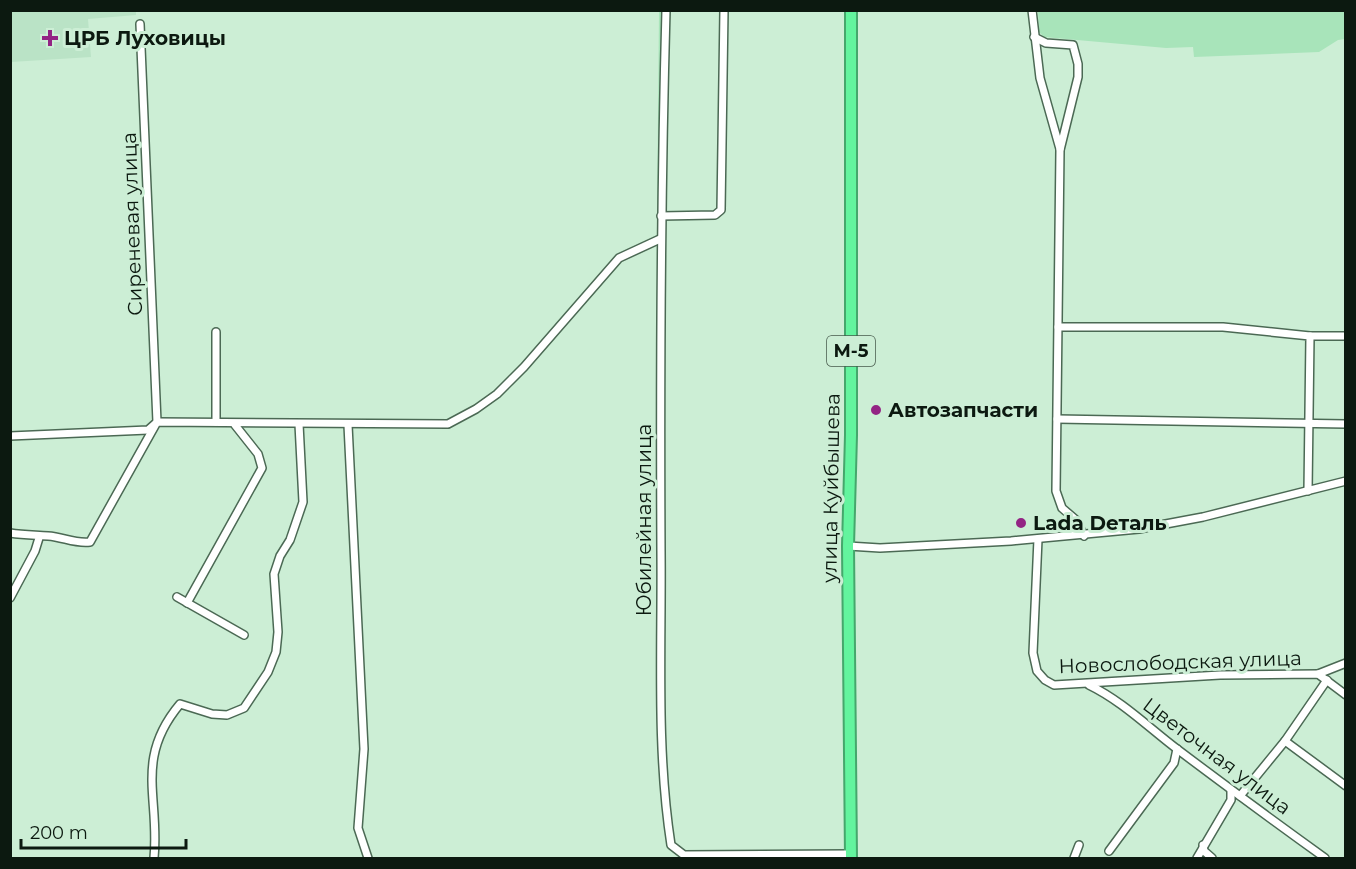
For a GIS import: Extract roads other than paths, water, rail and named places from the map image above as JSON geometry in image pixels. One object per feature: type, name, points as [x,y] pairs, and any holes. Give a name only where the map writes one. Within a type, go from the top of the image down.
[{"type":"highway","name":"улица Куйбышева","points":[[850,10],[851,435],[848,546],[851,856]]},
{"type":"street","name":"Юбилейная улица","points":[[666,10],[660,239],[662,746],[671,845],[684,855],[851,856]]},
{"type":"street","points":[[661,216],[715,215],[721,210],[724,10]]},
{"type":"street","points":[[1032,10],[1040,78],[1060,150]]},
{"type":"street","name":"Сиреневая улица","points":[[140,24],[157,422]]},
{"type":"street","points":[[1034,36],[1046,43],[1073,45],[1078,64],[1078,76],[1060,150],[1057,500],[1062,508],[1076,520],[1084,536]]},
{"type":"street","points":[[10,436],[148,430],[157,422],[216,422],[236,425],[448,424],[476,409],[524,367],[619,258],[660,239]]},
{"type":"street","points":[[1058,327],[1223,327],[1310,336],[1346,336]]},
{"type":"street","points":[[216,332],[216,422]]},
{"type":"street","points":[[1308,490],[1310,336]]},
{"type":"street","points":[[1057,419],[1346,424]]},
{"type":"street","points":[[10,532],[39,538],[48,536],[75,543],[90,542],[157,422]]},
{"type":"street","points":[[154,858],[151,770],[156,744],[167,720],[180,704],[212,714],[227,715],[244,708],[268,672],[276,652],[274,574],[279,555],[290,540],[303,502],[299,424]]},
{"type":"street","points":[[187,603],[262,468],[252,444],[236,425]]},
{"type":"street","points":[[348,425],[364,749],[358,828],[368,858]]},
{"type":"street","points":[[848,546],[880,548],[1084,536],[1203,517],[1346,481]]},
{"type":"street","points":[[10,598],[35,551],[39,538]]},
{"type":"street","name":"Новослободская улица","points":[[1038,539],[1034,664],[1045,680],[1054,685],[1220,675],[1318,674],[1346,695]]},
{"type":"street","points":[[177,597],[244,635]]},
{"type":"street","points":[[1318,674],[1346,663]]},
{"type":"street","points":[[1240,796],[1285,741],[1327,680]]},
{"type":"street","name":"Цветочная улица","points":[[1086,684],[1113,699],[1231,790],[1325,858]]},
{"type":"street","points":[[1285,741],[1346,786]]},
{"type":"street","points":[[1109,851],[1174,763],[1177,749]]},
{"type":"street","points":[[1197,858],[1231,800],[1231,790]]},
{"type":"street","points":[[1074,858],[1079,845]]},
{"type":"street","points":[[1203,845],[1204,851],[1212,858]]},
{"type":"place","name":"ЦРБ Луховицы","points":[[50,38]]},
{"type":"place","name":"Автозапчасти","points":[[876,410]]},
{"type":"place","name":"Lada Dеталь","points":[[1021,523]]}]
